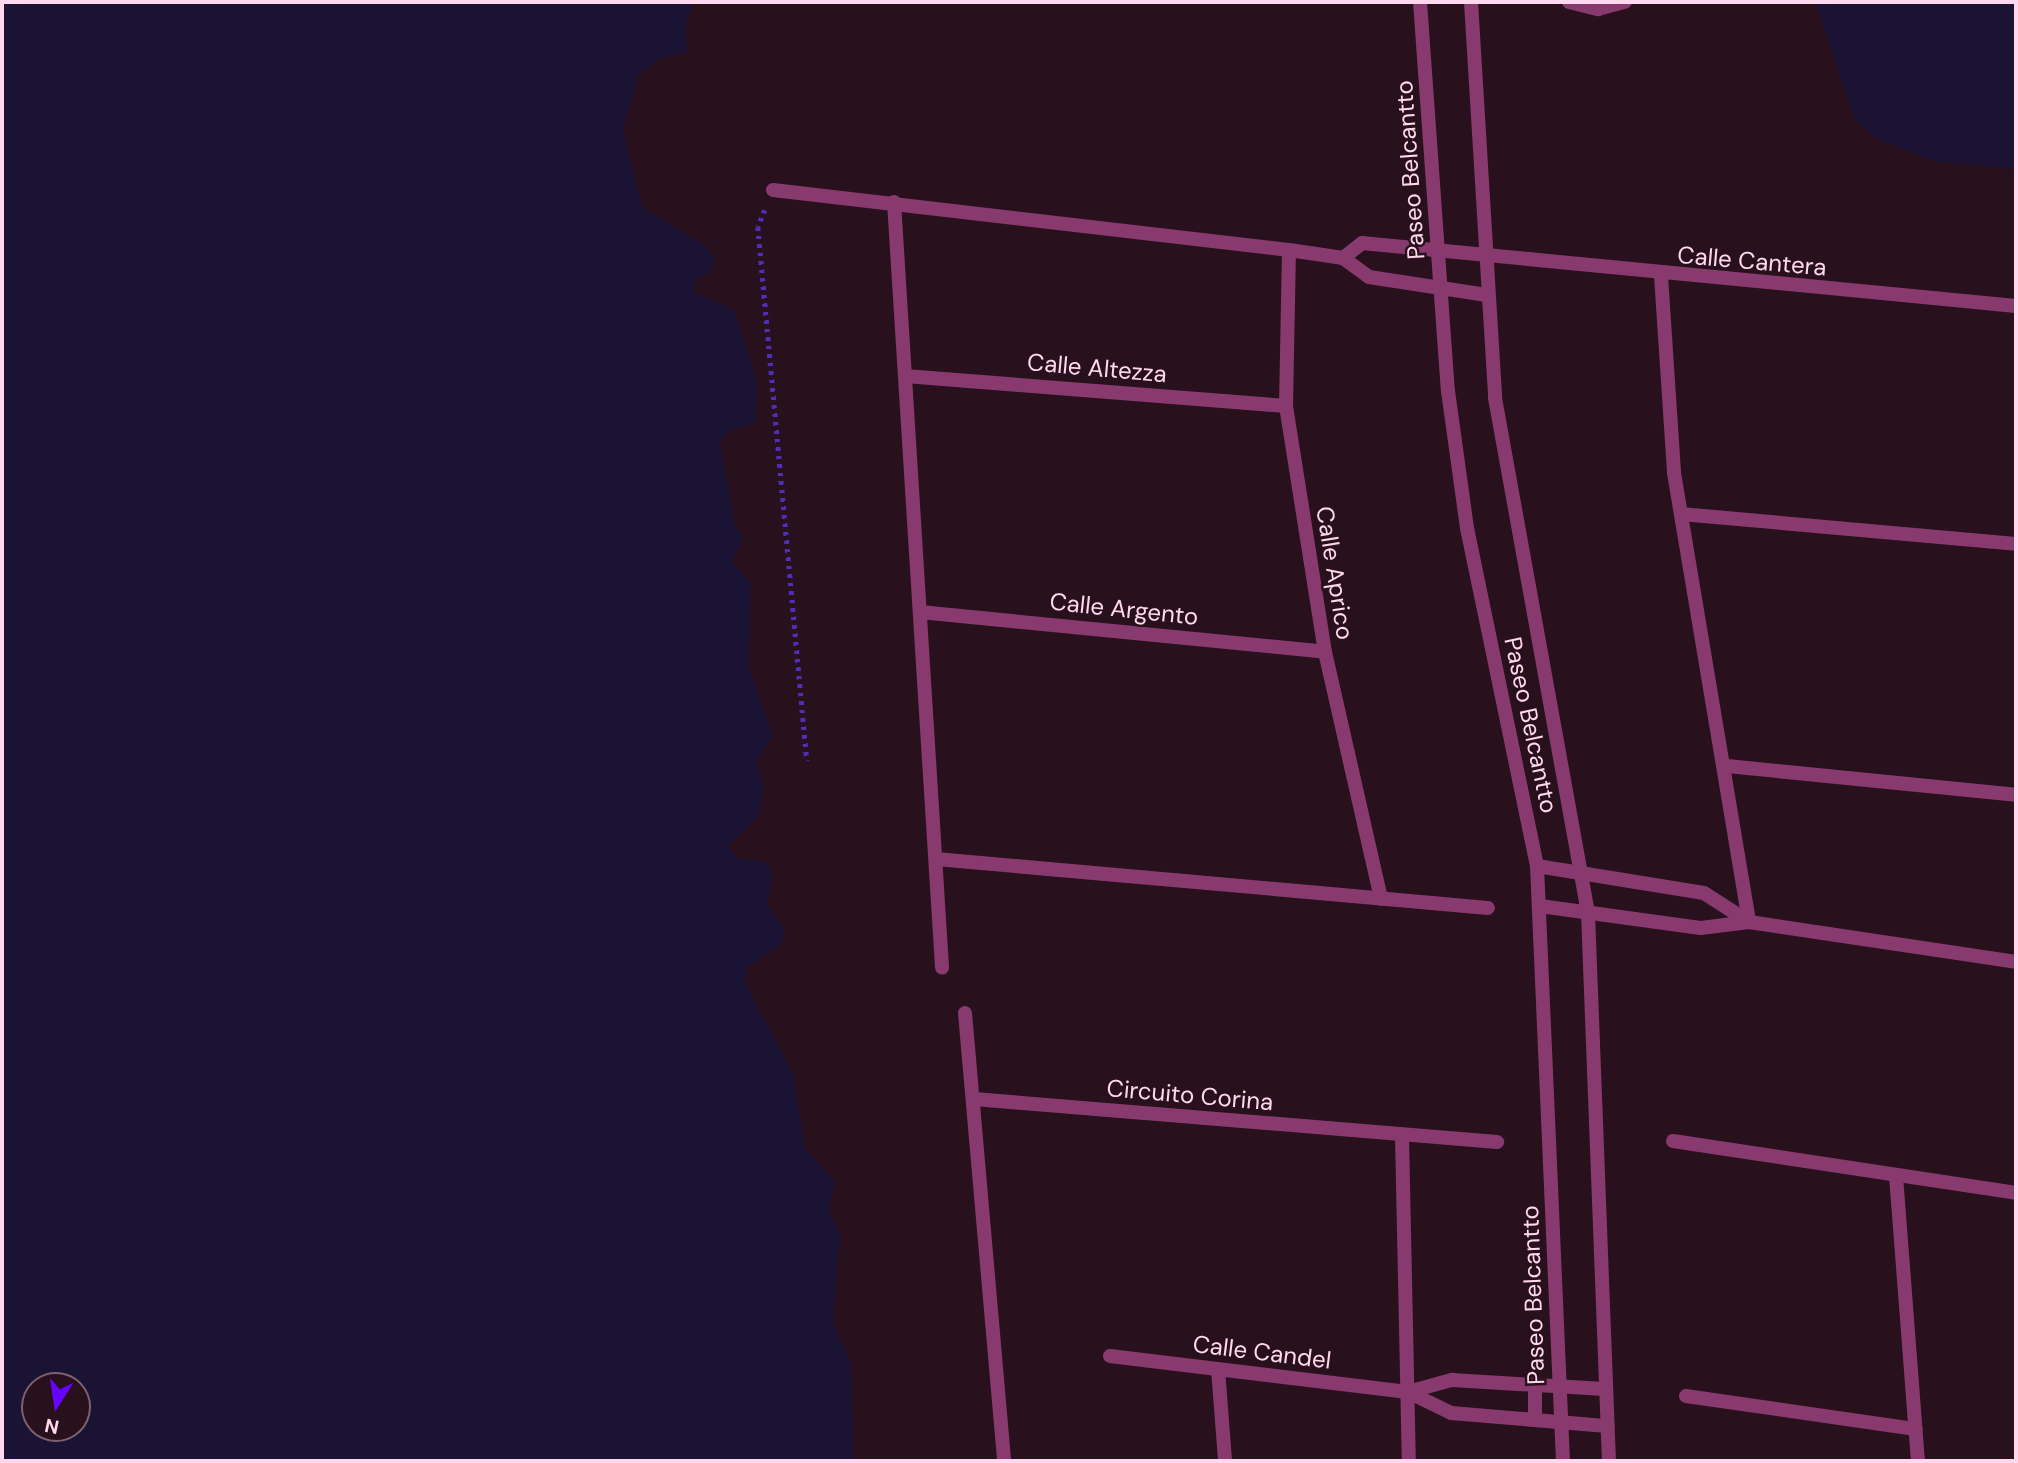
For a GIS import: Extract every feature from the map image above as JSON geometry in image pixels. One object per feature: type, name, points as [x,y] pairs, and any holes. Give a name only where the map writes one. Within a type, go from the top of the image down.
[{"type":"street","name":"Paseo Belcantto","points":[[1420,2],[1441,288],[1467,528],[1537,866],[1563,1461]]},
{"type":"street","name":"Paseo Belcantto","points":[[1471,2],[1487,295],[1516,528],[1584,874],[1588,912],[1609,1461]]},
{"type":"street","points":[[1569,2],[1598,9],[1625,2]]},
{"type":"street","points":[[773,190],[1289,250],[1343,258],[1357,274],[1487,295]]},
{"type":"street","points":[[894,202],[942,967]]},
{"type":"street","points":[[1343,258],[1362,243],[1484,259]]},
{"type":"street","name":"Calle Aprico","points":[[1289,250],[1286,407],[1325,652],[1381,899]]},
{"type":"street","name":"Calle Cantera","points":[[1484,259],[2016,306]]},
{"type":"street","points":[[1661,276],[1681,514],[1727,766],[1749,922]]},
{"type":"street","name":"Calle Altezza","points":[[905,376],[1286,407]]},
{"type":"street","points":[[1681,514],[2016,544]]},
{"type":"street","name":"Calle Argento","points":[[920,612],[1325,652]]},
{"type":"street","points":[[1727,766],[2016,795]]},
{"type":"street","points":[[936,859],[1488,908]]},
{"type":"street","points":[[1537,866],[1704,893],[1749,922]]},
{"type":"street","points":[[1540,906],[1700,928],[1749,922],[2016,962]]},
{"type":"street","points":[[965,1013],[1004,1461]]},
{"type":"street","name":"Circuito Corina","points":[[974,1099],[1497,1142]]},
{"type":"street","points":[[1402,1136],[1409,1461]]},
{"type":"street","points":[[1673,1140],[2016,1193]]},
{"type":"street","points":[[1896,1176],[1918,1461]]},
{"type":"street","name":"Calle Candel","points":[[1110,1356],[1408,1392],[1451,1413],[1607,1426]]},
{"type":"street","points":[[1218,1369],[1225,1461]]},
{"type":"street","name":"Calle Candel","points":[[1408,1392],[1452,1380],[1605,1389]]},
{"type":"street","points":[[1535,1385],[1535,1420]]},
{"type":"street","points":[[1686,1396],[1916,1429]]},
{"type":"path","points":[[773,190],[758,227],[807,761]]},
{"type":"shaded area","points":[[2,2],[695,2],[686,22],[687,52],[659,59],[638,76],[623,131],[642,207],[707,247],[715,259],[709,273],[696,279],[693,293],[734,309],[757,381],[756,423],[729,431],[720,443],[735,526],[744,537],[732,562],[751,583],[749,668],[773,736],[756,761],[764,789],[758,817],[728,846],[737,858],[767,862],[773,876],[767,903],[784,928],[783,942],[748,967],[744,981],[793,1073],[805,1148],[835,1182],[829,1210],[840,1236],[833,1323],[851,1364],[854,1461],[2,1461]]},
{"type":"shaded area","points":[[1815,2],[2016,2],[2016,169],[1934,161],[1878,140],[1855,120]]}]
